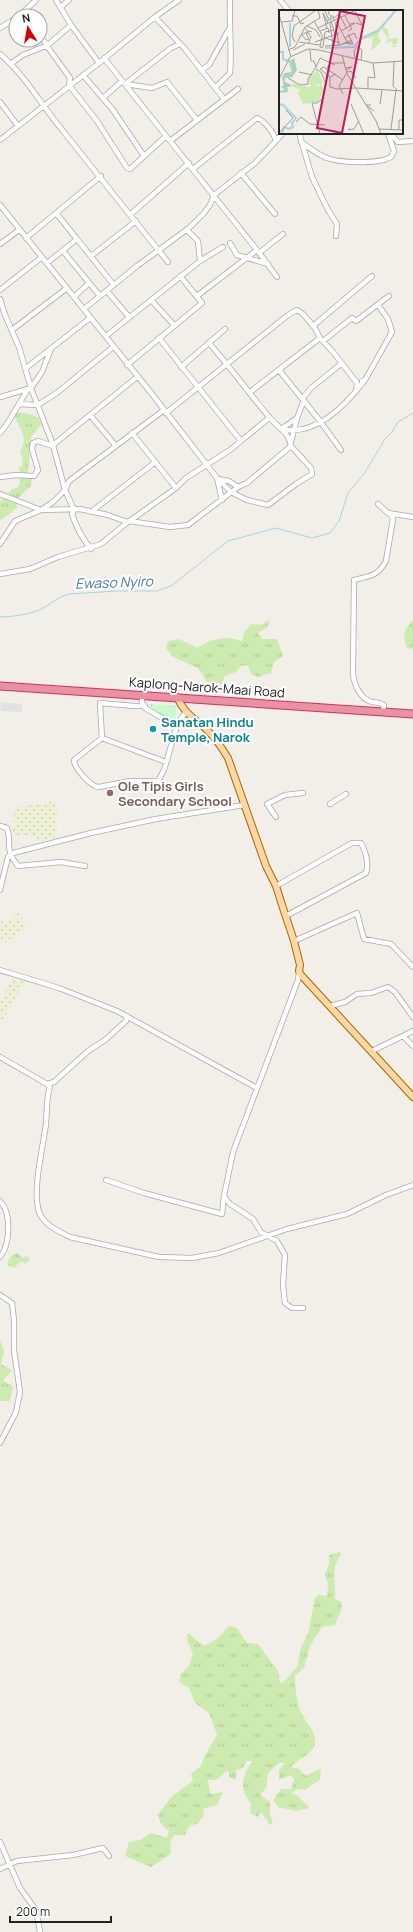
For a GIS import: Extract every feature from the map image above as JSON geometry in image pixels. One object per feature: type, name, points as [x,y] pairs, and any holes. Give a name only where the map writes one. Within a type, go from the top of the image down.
[{"type":"highway","name":"Kaplong-Narok-Maai Road","points":[[0,686],[413,714]]},
{"type":"main road","points":[[177,698],[186,712],[209,732],[223,748],[234,772],[266,866],[276,886],[286,916],[300,964],[299,971],[413,1097]]},
{"type":"street","points":[[30,2],[36,0]]},
{"type":"street","points":[[56,0],[62,6],[71,25],[99,63]]},
{"type":"street","points":[[62,6],[69,0]]},
{"type":"street","points":[[0,140],[99,63],[155,16],[179,0]]},
{"type":"street","points":[[215,88],[230,74],[232,54],[229,29],[230,0]]},
{"type":"street","points":[[280,0],[288,10]]},
{"type":"street","points":[[155,16],[180,44],[224,99]]},
{"type":"street","points":[[48,44],[71,25]]},
{"type":"street","points":[[201,70],[209,65],[229,29]]},
{"type":"street","points":[[103,98],[171,48],[180,44]]},
{"type":"street","points":[[48,46],[70,78],[69,85],[97,121],[127,168],[130,169],[166,136]]},
{"type":"street","points":[[12,63],[23,55],[40,48]]},
{"type":"street","points":[[0,54],[12,63],[44,106],[168,262]]},
{"type":"street","points":[[104,58],[189,163],[277,277]]},
{"type":"street","points":[[84,75],[103,98],[144,156]]},
{"type":"street","points":[[124,83],[152,88],[168,82],[197,120]]},
{"type":"street","points":[[170,141],[238,89]]},
{"type":"street","points":[[0,102],[18,126]]},
{"type":"street","points":[[193,169],[257,118],[261,119],[275,136],[276,141]]},
{"type":"street","points":[[84,310],[114,284],[187,230],[204,213],[210,205],[214,195],[255,163],[282,134]]},
{"type":"street","points":[[299,134],[312,177],[328,210],[338,224],[336,236]]},
{"type":"street","points":[[301,142],[327,158],[344,161],[369,162],[388,159],[392,156],[394,151],[389,134]]},
{"type":"street","points":[[390,134],[398,142],[413,141]]},
{"type":"street","points":[[131,214],[189,163]]},
{"type":"street","points":[[241,173],[275,214]]},
{"type":"street","points":[[26,238],[100,176]]},
{"type":"street","points":[[0,205],[106,336],[113,348],[217,478],[231,492],[247,500],[268,505],[312,474],[311,468],[291,444],[281,429],[269,418],[250,392],[209,343]]},
{"type":"street","points":[[56,213],[114,284]]},
{"type":"street","points":[[91,256],[136,221]]},
{"type":"street","points":[[0,244],[19,230]]},
{"type":"street","points":[[187,230],[198,241],[200,261]]},
{"type":"street","points":[[197,296],[246,258],[258,252],[283,234]]},
{"type":"street","points":[[47,263],[77,239]]},
{"type":"street","points":[[230,243],[237,255],[268,264]]},
{"type":"street","points":[[106,336],[180,276],[223,246]]},
{"type":"street","points":[[63,251],[88,284],[100,296]]},
{"type":"street","points":[[0,290],[42,257]]},
{"type":"street","points":[[127,364],[202,303],[180,276]]},
{"type":"street","points":[[313,326],[372,276]]},
{"type":"street","points":[[74,296],[88,284]]},
{"type":"street","points":[[12,330],[67,288]]},
{"type":"street","points":[[107,291],[129,317]]},
{"type":"street","points":[[250,392],[352,318],[356,321],[389,296]]},
{"type":"street","points":[[0,299],[26,368],[30,388],[53,446],[65,490],[74,510],[72,514],[76,524],[91,548]]},
{"type":"street","points":[[151,300],[174,325]]},
{"type":"street","points":[[281,429],[294,431],[300,430],[320,421],[349,401],[365,380],[392,332],[388,319],[378,305]]},
{"type":"street","points":[[0,544],[15,522],[41,510],[53,502],[65,490],[69,481],[132,433],[165,412],[197,388],[288,315],[297,310],[303,314],[313,326],[357,383],[356,391]]},
{"type":"street","points":[[26,368],[65,336],[90,318]]},
{"type":"street","points":[[181,367],[225,329]]},
{"type":"street","points":[[159,338],[197,388],[241,441]]},
{"type":"street","points":[[19,404],[38,405],[58,392],[113,348]]},
{"type":"street","points":[[0,433],[42,372],[51,349]]},
{"type":"street","points":[[0,494],[41,510],[74,510],[91,512],[128,522],[180,527],[193,522],[238,486],[247,483],[291,444],[297,418],[304,399],[311,388],[341,364]]},
{"type":"street","points":[[279,370],[304,399],[341,450]]},
{"type":"street","points":[[53,446],[137,377]]},
{"type":"street","points":[[357,383],[365,380]]},
{"type":"street","points":[[0,397],[30,388]]},
{"type":"street","points":[[90,415],[116,446]]},
{"type":"street","points":[[0,574],[30,569],[58,558],[102,544],[128,522],[176,488],[186,478],[206,464],[222,456],[269,418]]},
{"type":"street","points":[[281,429],[297,418]]},
{"type":"street","points":[[132,433],[154,463],[176,488]]},
{"type":"street","points":[[0,477],[16,475],[34,476],[38,470],[32,449],[33,443],[38,441],[53,446]]},
{"type":"street","points":[[91,512],[154,463]]},
{"type":"street","points":[[217,478],[229,481],[238,486]]},
{"type":"street","points":[[217,478],[222,500]]},
{"type":"street","points":[[378,504],[390,514],[413,517]]},
{"type":"street","points":[[383,711],[384,706],[381,703],[371,702],[365,699],[354,685],[355,599],[353,584],[354,580],[373,576],[383,567],[386,561],[393,519],[390,514]]},
{"type":"street","points":[[142,695],[142,702],[145,708],[177,727]]},
{"type":"street","points":[[102,738],[100,703],[145,706]]},
{"type":"street","points":[[102,738],[74,760],[75,765],[96,788],[130,781],[158,781],[162,774],[177,727],[186,712]]},
{"type":"street","points":[[102,738],[166,762]]},
{"type":"street","points":[[276,817],[267,804],[285,795],[303,793]]},
{"type":"street","points":[[330,804],[346,794]]},
{"type":"street","points":[[0,890],[7,860],[13,853],[91,833],[244,805]]},
{"type":"street","points":[[0,826],[7,828],[9,835],[8,849],[10,856],[20,867],[61,862],[85,866]]},
{"type":"street","points":[[276,886],[352,844],[361,843],[363,846],[367,862],[366,873],[286,916]]},
{"type":"street","points":[[294,941],[357,913],[364,939],[391,944],[413,967]]},
{"type":"street","points":[[0,970],[76,994],[127,1016],[140,1022],[215,1067],[257,1088]]},
{"type":"street","points":[[106,1180],[144,1193],[222,1214],[233,1152],[298,980],[299,971]]},
{"type":"street","points":[[330,1006],[344,1002],[358,994],[371,993],[388,987],[395,992],[413,1016]]},
{"type":"street","points":[[47,1084],[54,1082],[88,1051],[105,1040],[126,1021],[127,1016]]},
{"type":"street","points":[[372,1051],[413,1031]]},
{"type":"street","points":[[403,1036],[413,1046]]},
{"type":"street","points":[[0,1057],[50,1087],[39,1172],[38,1201],[40,1212],[46,1223],[70,1237],[148,1255],[179,1259],[192,1258],[219,1253],[268,1236],[347,1214],[386,1195],[413,1185]]},
{"type":"street","points":[[224,1196],[230,1204],[253,1219],[261,1232],[277,1241],[285,1255],[283,1285],[286,1302],[292,1308],[303,1308]]},
{"type":"street","points":[[0,1201],[5,1206],[8,1227],[6,1244],[0,1257]]},
{"type":"street","points":[[0,1295],[12,1303],[14,1320],[14,1350],[20,1392],[16,1412],[0,1443]]},
{"type":"street","points":[[0,1842],[11,1864],[20,1888],[36,1910],[40,1932]]},
{"type":"street","points":[[0,1869],[17,1861],[73,1855],[103,1848],[109,1856]]},
{"type":"green space","points":[[19,412],[30,414],[39,418],[41,425],[31,437],[28,473],[19,471],[23,460],[20,451],[23,446],[24,438],[14,416]]},
{"type":"green space","points":[[19,476],[28,476],[32,479],[31,486],[18,498],[9,495],[8,493],[12,489],[17,488],[20,484]]},
{"type":"green space","points":[[2,499],[7,499],[17,503],[17,508],[0,520],[0,502]]},
{"type":"green space","points":[[270,619],[268,626],[258,633],[262,639],[277,639],[283,656],[274,662],[271,673],[258,677],[251,674],[248,665],[241,666],[236,672],[225,676],[222,684],[207,682],[198,668],[173,657],[166,648],[168,641],[179,639],[197,648],[219,638],[229,638],[242,641],[244,632],[251,624],[261,625]]},
{"type":"green space","points":[[413,620],[413,649],[407,648],[404,636],[406,629]]},
{"type":"green space","points":[[149,704],[176,706],[176,722],[153,710]]},
{"type":"green space","points":[[55,801],[59,814],[57,816],[56,831],[58,837],[37,842],[36,836],[12,835],[12,828],[17,825],[13,821],[14,808]]},
{"type":"green space","points":[[16,910],[28,927],[4,943],[0,939],[0,919],[5,925],[9,924],[9,918],[15,919],[14,911]]},
{"type":"green space","points":[[14,978],[26,982],[0,1023],[0,999]]},
{"type":"green space","points":[[17,1253],[23,1258],[28,1256],[30,1260],[25,1264],[21,1261],[14,1268],[8,1266],[8,1261],[12,1255]]},
{"type":"green space","points":[[0,1340],[4,1352],[1,1364],[12,1370],[3,1381],[13,1386],[10,1401],[0,1401]]},
{"type":"green space","points":[[340,1552],[341,1555],[336,1565],[334,1576],[335,1599],[341,1602],[342,1608],[335,1625],[322,1627],[310,1646],[304,1668],[295,1676],[296,1693],[299,1706],[311,1728],[315,1742],[312,1750],[291,1767],[299,1769],[306,1776],[321,1768],[320,1780],[304,1790],[298,1789],[291,1793],[297,1795],[310,1808],[296,1811],[278,1807],[273,1800],[281,1789],[291,1789],[294,1780],[291,1775],[279,1780],[279,1770],[285,1763],[279,1763],[268,1773],[266,1788],[260,1795],[270,1802],[270,1815],[273,1822],[270,1825],[261,1812],[258,1817],[250,1813],[251,1803],[244,1792],[243,1782],[252,1761],[246,1761],[243,1768],[236,1770],[236,1780],[230,1778],[228,1770],[216,1780],[208,1780],[210,1794],[223,1792],[217,1805],[203,1809],[204,1816],[197,1824],[190,1825],[185,1835],[174,1835],[170,1843],[171,1854],[151,1867],[125,1856],[129,1842],[140,1840],[151,1833],[167,1838],[169,1831],[161,1824],[158,1815],[171,1797],[193,1781],[191,1774],[201,1766],[204,1757],[217,1735],[209,1713],[195,1703],[189,1688],[179,1682],[181,1674],[189,1666],[193,1653],[187,1641],[188,1633],[204,1646],[217,1639],[229,1626],[237,1628],[247,1643],[258,1644],[278,1671],[280,1683],[284,1682],[297,1667],[301,1647],[308,1634],[315,1598],[318,1595],[327,1596],[328,1584],[325,1574],[329,1564],[329,1555]]},
{"type":"shaded area","points":[[0,702],[22,704],[22,712],[1,711]]},
{"type":"waterway","name":"Ewaso Nyiro","points":[[0,617],[16,616],[34,612],[68,594],[117,591],[157,591],[171,586],[228,541],[276,528],[312,538],[330,533],[339,521],[348,493],[364,474],[385,439],[392,432],[398,422],[413,413]]},
{"type":"place","name":"Sanatan Hindu Temple, Narok","points":[[153,729]]},
{"type":"place","name":"Ole Tipis Girls Secondary School","points":[[110,793]]}]
